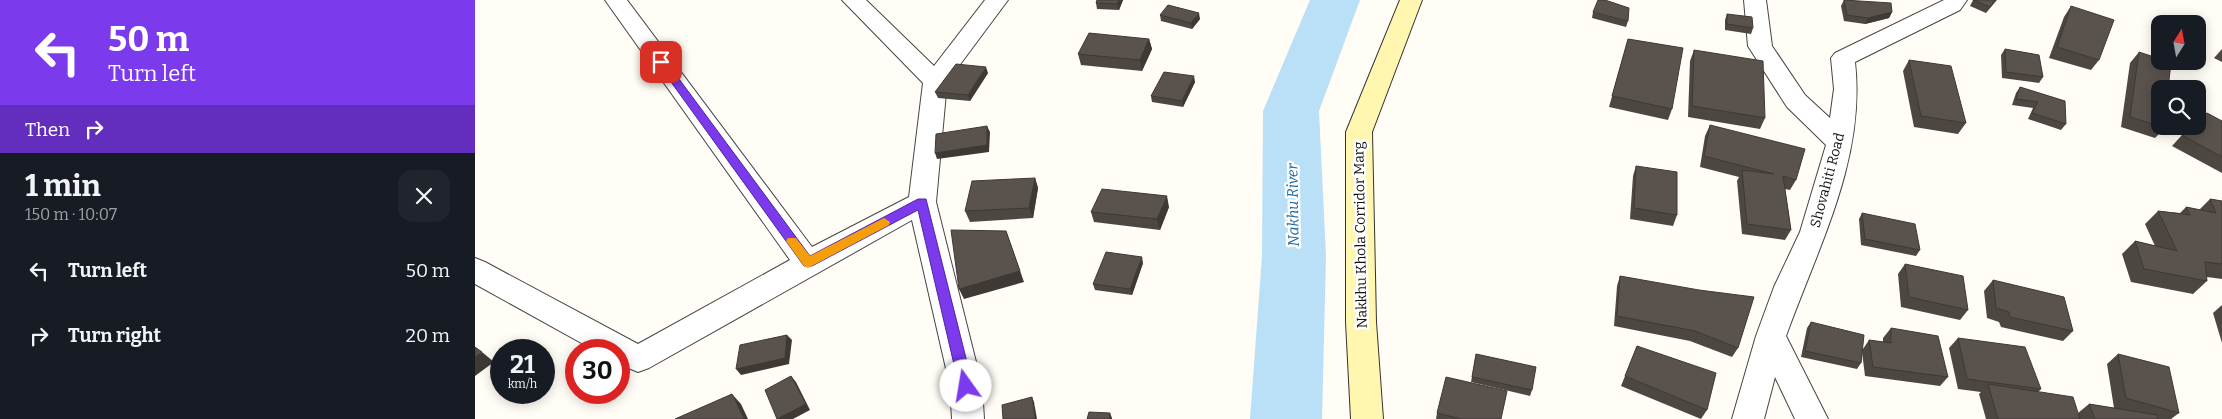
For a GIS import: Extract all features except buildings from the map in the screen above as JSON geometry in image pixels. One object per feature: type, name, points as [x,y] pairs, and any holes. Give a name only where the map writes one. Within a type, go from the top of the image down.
[{"type":"street","points":[[616,0],[808,263]]},
{"type":"street","points":[[853,0],[935,81]]},
{"type":"street","points":[[968,419],[966,386],[922,202],[935,81],[997,0]]},
{"type":"street","name":"Nakkhu Khola Corridor Marg","points":[[1367,419],[1361,322],[1359,132],[1411,0]]},
{"type":"street","points":[[1755,0],[1760,46],[1796,101],[1839,142]]},
{"type":"street","name":"Shovahiti Road","points":[[1748,419],[1771,336],[1789,287],[1814,232],[1839,142],[1846,89],[1843,58],[1952,5],[1956,0]]},
{"type":"street","points":[[475,270],[638,359],[808,263],[922,202]]},
{"type":"street","points":[[1771,336],[1812,419]]},
{"type":"waterway","name":"Nakhu River","points":[[1286,419],[1294,256],[1291,111],[1335,0]]},
{"type":"slow traffic","points":[[792,241],[808,263],[884,222]]},
{"type":"route","points":[[661,62],[808,263],[922,202],[966,386]]}]
